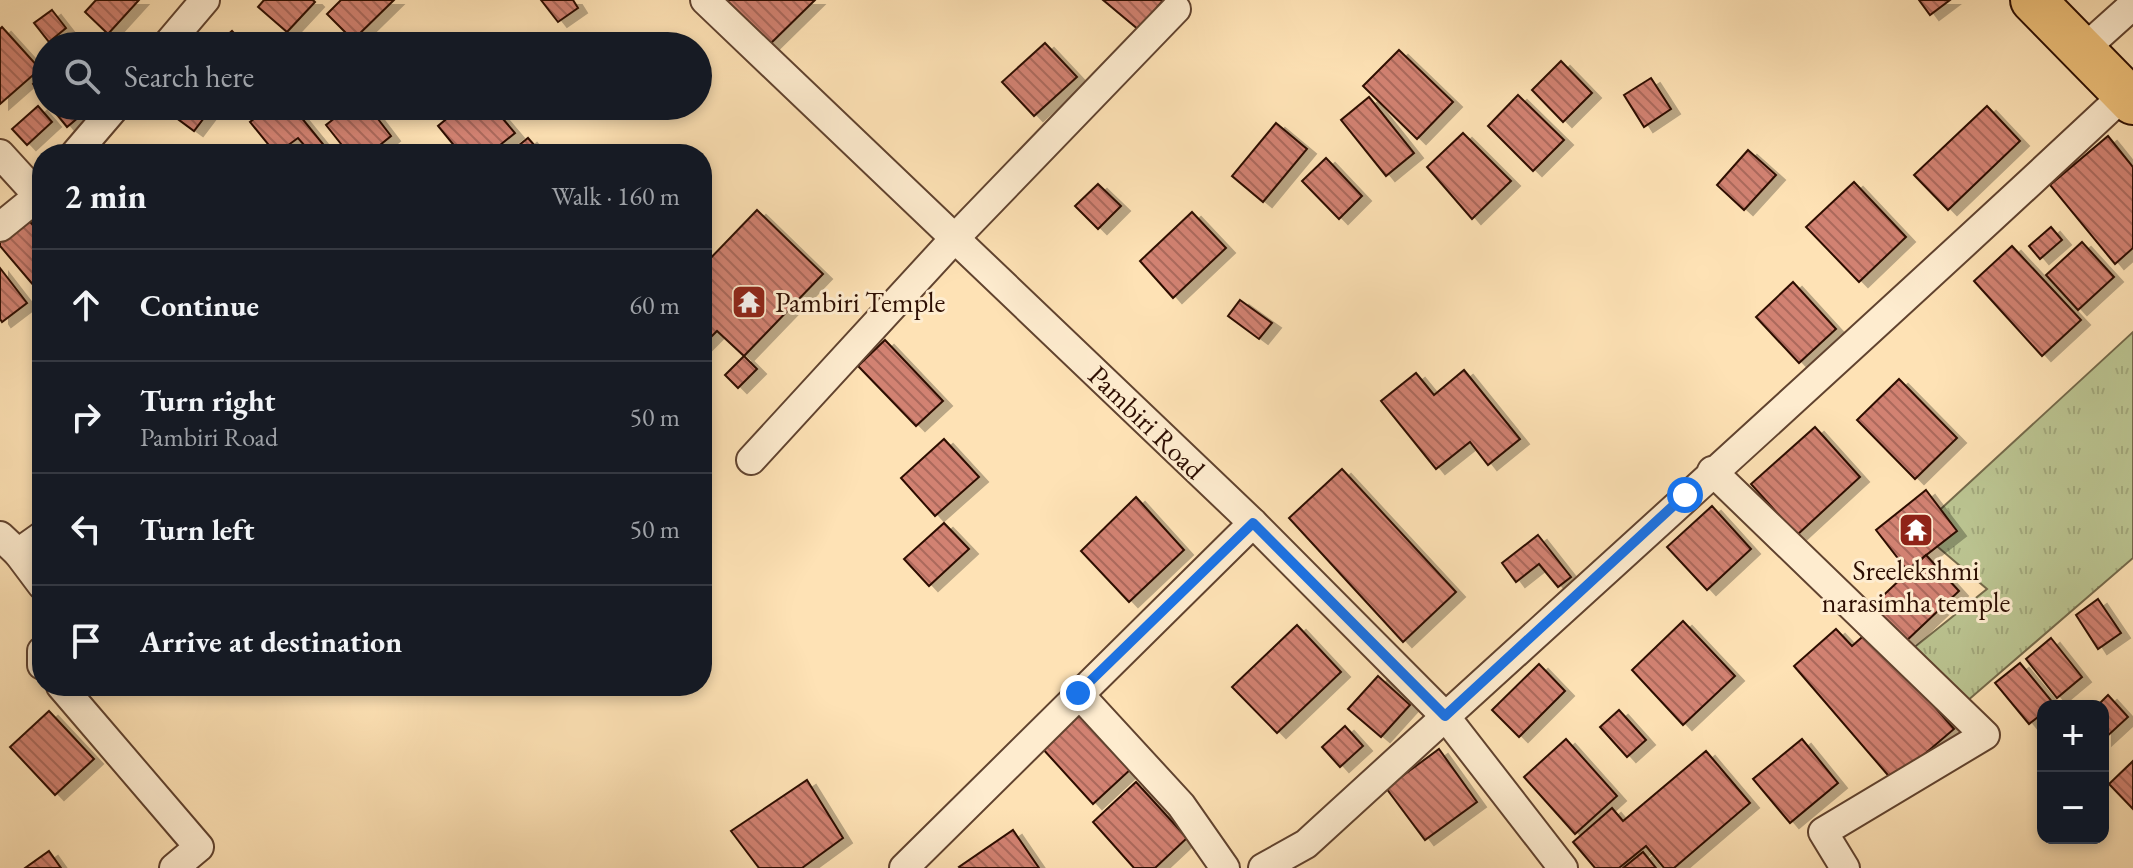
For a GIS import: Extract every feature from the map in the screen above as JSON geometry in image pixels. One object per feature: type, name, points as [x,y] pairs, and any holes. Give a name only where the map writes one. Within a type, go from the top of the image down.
[{"type":"main road","points":[[2033,0],[2129,98]]},
{"type":"street","points":[[178,32],[205,0]]},
{"type":"street","name":"Pambiri Road","points":[[705,0],[1253,523],[1445,716],[1563,868]]},
{"type":"street","points":[[2084,49],[2133,5]]},
{"type":"street","points":[[751,460],[955,238],[1176,9]]},
{"type":"street","points":[[1263,868],[1306,844],[1712,471],[2129,98]]},
{"type":"street","points":[[84,144],[104,120]]},
{"type":"street","points":[[0,154],[32,187]]},
{"type":"street","points":[[0,227],[32,203]]},
{"type":"street","points":[[1712,471],[1985,735],[1823,832],[1845,868]]},
{"type":"street","points":[[904,868],[1253,523]]},
{"type":"street","points":[[32,539],[9,545],[32,573]]},
{"type":"street","points":[[1078,693],[1181,805],[1225,868]]},
{"type":"street","points":[[70,696],[199,847],[174,868]]},
{"type":"green space","points":[[2133,332],[2133,558],[1966,702],[1911,650],[1987,589],[1918,530]]},
{"type":"building","points":[[96,0],[139,0],[110,32],[106,32],[85,12]]},
{"type":"building","points":[[264,0],[315,2],[287,32],[258,7]]},
{"type":"building","points":[[341,0],[394,0],[361,32],[345,32],[327,14]]},
{"type":"building","points":[[541,0],[573,0],[578,8],[558,22]]},
{"type":"building","points":[[717,0],[815,0],[765,49]]},
{"type":"building","points":[[1103,0],[1163,0],[1139,30]]},
{"type":"building","points":[[1919,0],[1950,0],[1930,15]]},
{"type":"building","points":[[52,10],[66,28],[61,32],[41,32],[34,23]]},
{"type":"building","points":[[2,27],[32,60],[32,76],[0,104]]},
{"type":"building","points":[[1045,43],[1077,77],[1034,116],[1002,82]]},
{"type":"building","points":[[1399,50],[1453,102],[1417,139],[1363,86]]},
{"type":"building","points":[[1561,61],[1592,93],[1563,122],[1532,90]]},
{"type":"building","points":[[1651,78],[1671,109],[1644,127],[1624,95]]},
{"type":"building","points":[[1518,95],[1564,140],[1533,171],[1488,126]]},
{"type":"building","points":[[1369,97],[1414,153],[1386,176],[1341,120]]},
{"type":"building","points":[[1987,106],[2020,141],[1948,210],[1914,175]]},
{"type":"building","points":[[32,111],[32,120],[52,122],[27,145],[12,129]]},
{"type":"building","points":[[61,120],[75,120],[67,127]]},
{"type":"building","points":[[179,120],[202,120],[194,131]]},
{"type":"building","points":[[303,120],[323,144],[303,144],[298,138],[290,144],[268,144],[250,122]]},
{"type":"building","points":[[332,120],[379,120],[391,136],[381,144],[341,144],[326,125]]},
{"type":"building","points":[[445,120],[504,120],[515,133],[501,144],[453,144],[438,126]]},
{"type":"building","points":[[1276,123],[1307,149],[1263,202],[1232,176]]},
{"type":"building","points":[[1463,133],[1511,181],[1472,219],[1427,167]]},
{"type":"building","points":[[2108,136],[2133,167],[2133,248],[2115,264],[2050,185]]},
{"type":"building","points":[[1748,150],[1776,175],[1744,210],[1717,185]]},
{"type":"building","points":[[1326,158],[1362,196],[1339,219],[1302,181]]},
{"type":"building","points":[[1854,182],[1906,237],[1859,282],[1806,227]]},
{"type":"building","points":[[1098,184],[1121,206],[1098,229],[1075,206]]},
{"type":"building","name":"Pambiri Temple","points":[[757,210],[823,274],[744,356],[717,331],[712,336],[712,257]]},
{"type":"building","points":[[1192,212],[1226,248],[1173,298],[1140,261]]},
{"type":"building","points":[[27,218],[32,224],[32,283],[0,246],[0,241]]},
{"type":"building","points":[[2051,227],[2062,240],[2040,259],[2029,246]]},
{"type":"building","points":[[2082,242],[2114,277],[2078,310],[2046,275]]},
{"type":"building","points":[[2012,246],[2081,320],[2042,356],[1974,281]]},
{"type":"building","points":[[0,268],[27,303],[2,322],[0,319]]},
{"type":"building","points":[[1793,282],[1836,329],[1799,363],[1756,317]]},
{"type":"building","points":[[1240,300],[1272,323],[1259,339],[1228,316]]},
{"type":"building","points":[[885,340],[943,401],[916,426],[858,366]]},
{"type":"building","points":[[744,356],[757,369],[738,388],[725,375]]},
{"type":"building","points":[[1464,370],[1520,439],[1488,465],[1470,442],[1436,469],[1381,401],[1416,373],[1434,395]]},
{"type":"building","points":[[1899,379],[1957,438],[1915,479],[1857,420]]},
{"type":"building","points":[[1815,427],[1860,477],[1797,535],[1751,484]]},
{"type":"building","points":[[944,439],[979,477],[935,516],[901,478]]},
{"type":"building","points":[[1342,469],[1456,592],[1403,642],[1289,518]]},
{"type":"building","name":"Sreelekshmi narasimha temple","points":[[1926,490],[1957,531],[1907,570],[1876,530]]},
{"type":"building","points":[[1136,497],[1184,550],[1129,602],[1081,551]]},
{"type":"building","points":[[1712,506],[1751,549],[1707,590],[1667,547]]},
{"type":"building","points":[[944,523],[969,549],[929,586],[904,559]]},
{"type":"building","points":[[1538,535],[1571,577],[1558,587],[1539,564],[1516,582],[1502,563]]},
{"type":"building","points":[[1926,555],[1959,591],[1903,644],[1870,608]]},
{"type":"building","points":[[2098,599],[2121,633],[2098,649],[2076,615]]},
{"type":"building","points":[[1683,621],[1735,676],[1683,725],[1632,670]]},
{"type":"building","points":[[1297,625],[1341,672],[1277,733],[1232,687]]},
{"type":"building","points":[[1836,629],[1852,646],[1869,631],[1954,729],[1893,781],[1794,666]]},
{"type":"building","points":[[2051,638],[2082,677],[2057,698],[2026,659]]},
{"type":"building","points":[[2020,663],[2051,700],[2037,700],[2037,718],[2029,724],[1995,683]]},
{"type":"building","points":[[1539,664],[1565,691],[1519,737],[1492,710]]},
{"type":"building","points":[[1378,676],[1410,705],[1381,737],[1348,709]]},
{"type":"building","points":[[2108,695],[2128,717],[2109,734],[2109,700],[2103,700]]},
{"type":"building","points":[[1619,710],[1646,740],[1627,757],[1600,727]]},
{"type":"building","points":[[49,711],[94,759],[55,795],[10,747]]},
{"type":"building","points":[[1081,713],[1132,768],[1093,804],[1042,748]]},
{"type":"building","points":[[1345,726],[1363,746],[1340,767],[1322,747]]},
{"type":"building","points":[[1566,739],[1617,796],[1575,834],[1524,777]]},
{"type":"building","points":[[1802,739],[1838,783],[1790,823],[1753,779]]},
{"type":"building","points":[[1439,749],[1477,802],[1425,840],[1386,788]]},
{"type":"building","points":[[1706,751],[1750,803],[1674,868],[1664,868],[1646,846],[1619,868],[1595,868],[1573,842],[1612,808],[1623,821]]},
{"type":"building","points":[[2133,761],[2133,809],[2109,784]]},
{"type":"building","points":[[807,780],[843,838],[802,868],[759,868],[731,831]]},
{"type":"building","points":[[1136,782],[1187,838],[1155,868],[1134,868],[1093,822]]},
{"type":"building","points":[[1013,830],[1039,868],[959,867]]},
{"type":"building","points":[[49,851],[61,868],[25,868]]},
{"type":"building","points":[[1643,852],[1656,868],[1623,868]]},
{"type":"place","name":"Pambiri Temple","points":[[749,302]]},
{"type":"place","name":"Sreelekshmi narasimha temple","points":[[1916,530]]},
{"type":"route","points":[[1078,693],[1253,523],[1445,716],[1685,495]]}]
